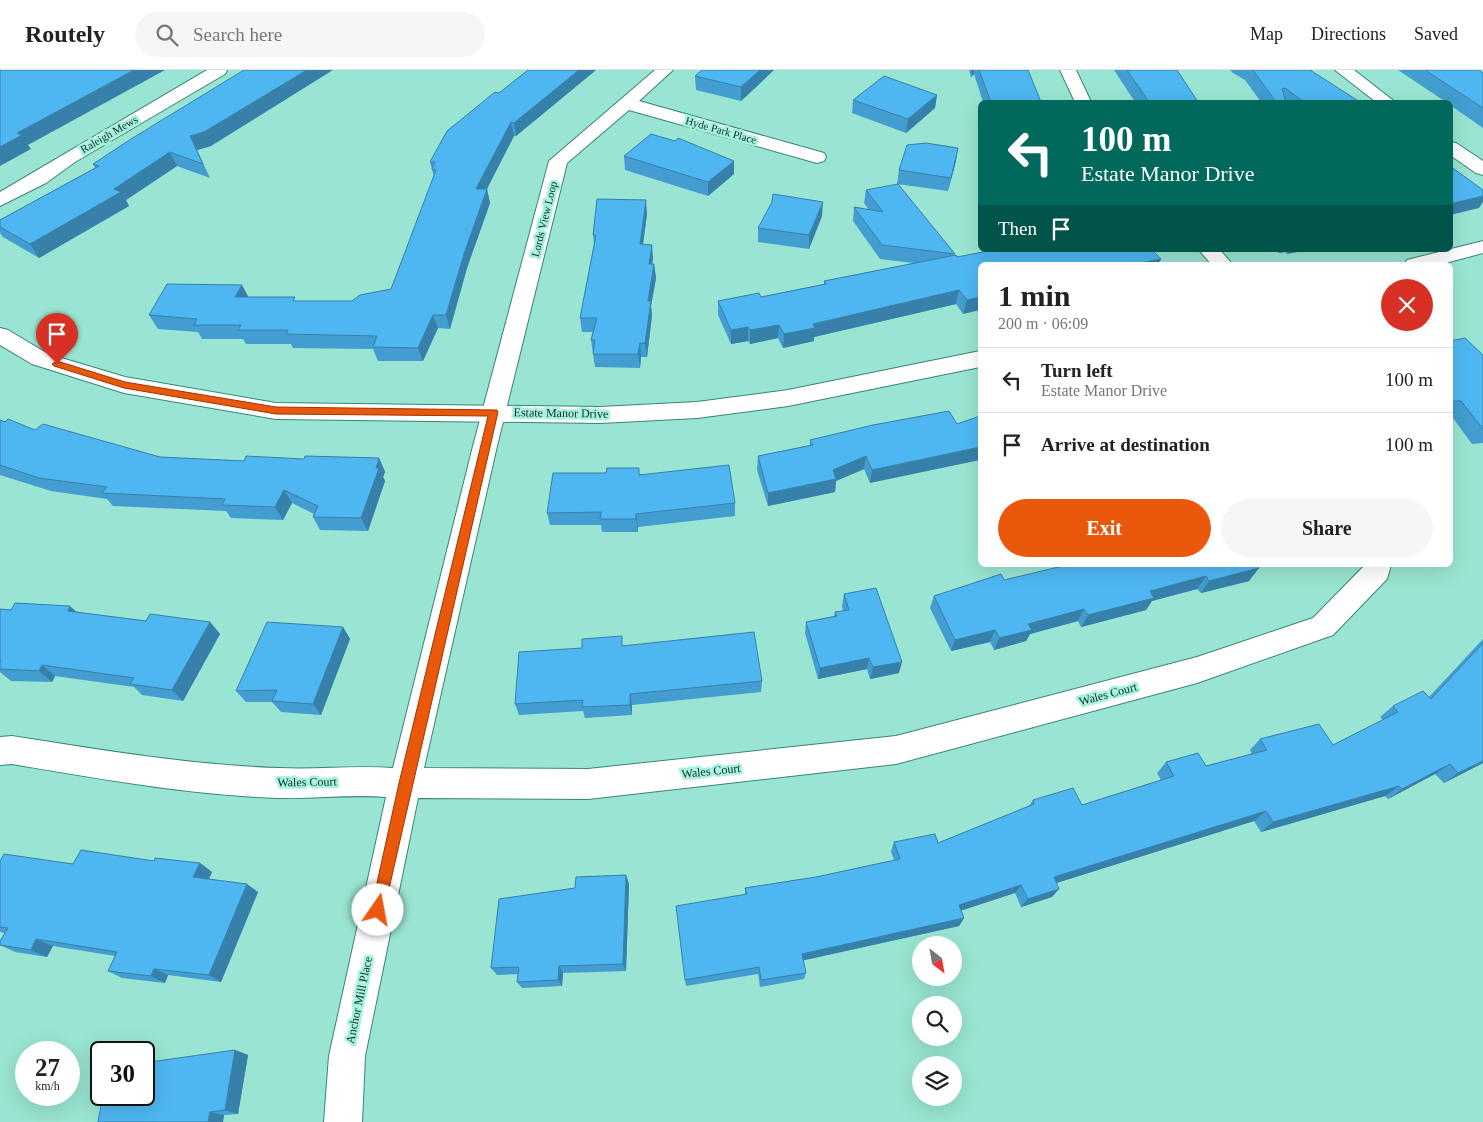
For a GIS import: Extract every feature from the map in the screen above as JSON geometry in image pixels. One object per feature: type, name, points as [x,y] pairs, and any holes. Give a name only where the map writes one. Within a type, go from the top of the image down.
[{"type":"street","name":"Raleigh Mews","points":[[0,200],[39,180],[68,158],[219,70]]},
{"type":"street","name":"Lords View Loop","points":[[493,412],[558,161],[666,70]]},
{"type":"street","points":[[1068,70],[1082,100]]},
{"type":"street","points":[[1343,70],[1383,100]]},
{"type":"street","name":"Hyde Park Place","points":[[625,103],[817,157]]},
{"type":"street","points":[[1453,149],[1483,169]]},
{"type":"street","points":[[1426,262],[1483,247]]},
{"type":"street","points":[[1211,252],[1220,262]]},
{"type":"street","name":"Estate Manor Drive","points":[[0,335],[40,359],[124,385],[276,411],[493,412],[600,415],[697,410],[788,398],[978,359]]},
{"type":"street","name":"Anchor Mill Place","points":[[342,1122],[347,1056],[405,783],[493,412]]},
{"type":"street","name":"Wales Court","points":[[0,752],[12,750],[164,775],[281,783],[354,780],[405,783],[588,784],[896,750],[1197,670],[1323,627],[1377,571],[1378,567]]},
{"type":"building","points":[[0,70],[134,70],[17,133],[22,135],[0,147]]},
{"type":"building","points":[[244,70],[307,70],[204,132],[190,136],[203,164],[170,152],[114,189],[121,192],[30,244],[0,227],[0,220],[99,166],[93,164]]},
{"type":"building","points":[[528,70],[579,70],[514,123],[511,122],[476,189],[487,189],[464,254],[446,315],[433,315],[418,348],[373,347],[377,336],[286,334],[288,330],[238,330],[241,325],[194,325],[197,319],[149,315],[167,284],[242,285],[235,297],[295,297],[293,301],[352,301],[360,295],[391,289],[436,170],[432,169],[435,162],[430,162],[447,131],[495,92],[499,93]]},
{"type":"building","points":[[702,70],[760,70],[741,87],[695,76]]},
{"type":"building","points":[[979,70],[1028,70],[1040,100],[990,100]]},
{"type":"building","points":[[1127,70],[1177,70],[1197,100],[1148,100]]},
{"type":"building","points":[[1253,70],[1310,70],[1357,100],[1301,100],[1285,88],[1282,89],[1285,100],[1275,100]]},
{"type":"building","points":[[1425,70],[1479,70],[1483,73],[1483,108]]},
{"type":"building","points":[[884,76],[937,95],[908,119],[853,100]]},
{"type":"building","points":[[651,134],[675,141],[678,138],[734,161],[708,182],[624,156]]},
{"type":"building","points":[[926,143],[958,148],[951,178],[899,170],[907,145]]},
{"type":"building","points":[[1453,168],[1483,190],[1483,196],[1453,203]]},
{"type":"building","points":[[898,184],[955,254],[882,245],[854,207],[883,212],[866,190]]},
{"type":"building","points":[[773,194],[823,202],[809,235],[758,228],[772,202]]},
{"type":"building","points":[[597,199],[646,200],[640,244],[652,245],[649,264],[654,264],[648,301],[651,301],[645,343],[640,343],[638,354],[593,354],[595,340],[591,340],[597,318],[580,318],[596,235],[593,235]]},
{"type":"building","points":[[983,252],[1154,252],[1161,259],[1146,262],[978,262],[978,297],[967,300],[959,290],[813,324],[815,328],[784,334],[779,325],[750,330],[748,327],[731,330],[718,301],[759,293],[761,297],[826,284],[824,281],[956,255],[957,257]]},
{"type":"building","points":[[1465,338],[1483,355],[1483,429],[1461,401],[1453,401],[1453,340]]},
{"type":"building","points":[[949,411],[957,424],[978,417],[978,447],[872,470],[866,456],[833,470],[836,479],[768,493],[758,456],[813,445],[810,440],[873,425]]},
{"type":"building","points":[[8,419],[35,430],[43,424],[160,457],[244,461],[246,456],[304,459],[305,456],[379,458],[376,468],[379,468],[361,518],[313,517],[318,506],[284,490],[275,507],[222,505],[225,499],[102,493],[107,487],[39,478],[0,465],[0,420],[5,422]]},
{"type":"building","points":[[729,465],[735,503],[636,514],[636,519],[600,519],[601,512],[547,513],[553,473],[606,473],[607,468],[639,468],[639,475]]},
{"type":"building","points":[[1059,567],[1259,568],[1209,581],[1206,576],[1150,591],[1154,598],[1088,615],[1084,609],[1028,624],[1032,630],[999,638],[995,630],[955,640],[934,596],[1001,574],[1004,580]]},
{"type":"building","points":[[876,588],[902,662],[873,667],[869,658],[820,668],[806,622],[837,616],[835,612],[849,610],[844,594]]},
{"type":"building","points":[[15,603],[70,606],[68,611],[146,621],[150,614],[210,622],[172,690],[130,684],[134,678],[42,665],[39,671],[0,669],[0,609],[11,610]]},
{"type":"building","points":[[267,622],[343,627],[313,704],[272,701],[277,690],[236,691]]},
{"type":"building","points":[[754,632],[762,681],[630,694],[630,705],[582,707],[583,700],[515,704],[519,652],[582,648],[582,639],[622,636],[622,646]]},
{"type":"building","points":[[1483,643],[1483,761],[1458,773],[1450,764],[1402,789],[1399,786],[1273,822],[1266,811],[1054,877],[1059,889],[1028,899],[1021,885],[959,905],[964,918],[802,954],[806,973],[761,980],[759,967],[685,980],[676,906],[747,894],[745,888],[816,877],[900,859],[894,842],[935,834],[938,843],[1034,804],[1033,800],[1073,788],[1082,805],[1174,776],[1166,762],[1198,753],[1206,766],[1267,750],[1260,739],[1319,724],[1333,745],[1398,712],[1393,706],[1423,691],[1431,699]]},
{"type":"building","points":[[81,850],[154,861],[155,858],[200,863],[193,877],[247,884],[209,975],[154,969],[151,976],[108,971],[117,952],[36,939],[31,950],[0,945],[0,941],[8,928],[0,927],[0,861],[4,854],[73,864]]},
{"type":"building","points":[[626,875],[623,964],[559,966],[558,980],[517,982],[519,967],[491,968],[499,899],[575,888],[576,877]]},
{"type":"building","points":[[235,1050],[225,1110],[210,1112],[208,1122],[98,1122],[101,1106],[155,1106],[155,1061]]},
{"type":"route","points":[[57,364],[124,385],[276,411],[493,412],[405,783],[378,910]]}]
